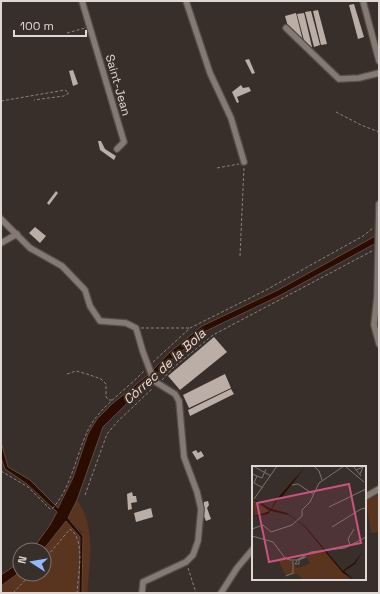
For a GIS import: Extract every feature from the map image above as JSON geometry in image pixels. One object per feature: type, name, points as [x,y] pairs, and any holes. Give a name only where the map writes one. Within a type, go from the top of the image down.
[{"type":"street","name":"Saint-Jean","points":[[82,1],[124,142],[117,149]]},
{"type":"street","points":[[186,1],[210,73],[223,98],[231,118],[244,162]]},
{"type":"street","points":[[363,1],[379,61]]},
{"type":"street","points":[[286,28],[339,79],[359,78],[379,73]]},
{"type":"street","points":[[379,204],[377,297],[374,325],[379,344]]},
{"type":"street","points":[[1,219],[30,248],[62,266],[85,290],[90,306],[100,321],[126,322],[136,328],[143,352],[156,382],[175,394],[179,401],[184,458],[197,492],[201,509],[196,550],[186,562],[147,579],[142,586],[142,593]]},
{"type":"street","points":[[1,243],[17,234]]},
{"type":"street","points":[[366,496],[379,489]]},
{"type":"street","points":[[221,593],[237,568],[252,550]]},
{"type":"path","points":[[67,33],[89,26]]},
{"type":"path","points":[[1,102],[66,90],[68,93],[64,96],[34,100]]},
{"type":"path","points":[[336,112],[361,125],[379,132]]},
{"type":"path","points":[[218,168],[244,162],[240,256]]},
{"type":"path","points":[[1,471],[28,487],[50,509],[52,509],[57,503],[90,427],[98,416],[150,368],[190,328],[266,290],[378,227]]},
{"type":"path","points":[[85,495],[107,434],[156,382],[213,335],[272,306],[369,252],[378,250]]},
{"type":"path","points":[[136,328],[190,328]]},
{"type":"path","points":[[67,374],[76,371],[101,379],[106,384],[106,397],[109,400],[114,401]]},
{"type":"path","points":[[52,550],[70,529],[78,536],[80,549],[77,593]]},
{"type":"path","points":[[186,562],[196,593]]},
{"type":"path","points":[[13,593],[24,582]]},
{"type":"shaded area","points":[[379,494],[379,532],[371,533],[366,501]]},
{"type":"shaded area","points":[[77,500],[87,521],[89,533],[90,557],[87,593],[82,593],[82,532],[68,518]]},
{"type":"shaded area","points":[[66,521],[80,537],[79,593],[1,593],[1,586],[12,578],[12,582],[52,582],[52,542],[49,542]]},
{"type":"water","name":"Còrrec de la Bola","points":[[379,234],[378,242],[279,296],[204,332],[168,363],[103,427],[77,500],[68,518],[83,536],[82,593],[79,593],[80,537],[66,521],[49,542],[38,542],[57,512],[27,484],[5,469],[1,458],[1,442],[8,467],[30,480],[58,508],[73,478],[88,434],[97,419],[112,404],[149,374],[170,352],[202,326],[278,290]]},
{"type":"water","points":[[12,567],[12,578],[1,586],[1,575]]},
{"type":"building","points":[[354,4],[364,37],[358,39],[349,5]]},
{"type":"building","points":[[318,10],[327,44],[321,45],[313,11]]},
{"type":"building","points":[[311,11],[320,45],[314,47],[305,12]]},
{"type":"building","points":[[296,13],[303,41],[299,42],[298,35],[295,36],[293,29],[289,30],[285,16]]},
{"type":"building","points":[[304,13],[312,47],[306,48],[297,14]]},
{"type":"building","points":[[249,59],[255,73],[252,74],[245,60]]},
{"type":"building","points":[[73,70],[78,84],[73,86],[69,71]]},
{"type":"building","points":[[241,85],[243,88],[249,87],[251,91],[237,97],[239,102],[237,103],[232,92]]},
{"type":"building","points":[[98,141],[101,141],[105,149],[116,156],[114,160],[100,150]]},
{"type":"building","points":[[56,191],[58,193],[49,205],[47,203]]},
{"type":"building","points":[[35,227],[46,236],[40,243],[29,233]]},
{"type":"building","points":[[214,337],[227,352],[180,390],[168,376]]},
{"type":"building","points":[[225,374],[231,388],[189,408],[183,395]]},
{"type":"building","points":[[231,389],[234,394],[190,416],[188,410]]},
{"type":"building","points":[[196,450],[198,453],[201,451],[204,456],[197,460],[192,452]]},
{"type":"building","points":[[132,492],[133,496],[136,496],[137,502],[131,503],[132,509],[128,510],[127,494]]},
{"type":"building","points":[[208,501],[209,505],[207,508],[211,519],[206,521],[203,514],[204,502]]},
{"type":"building","points":[[151,508],[153,517],[136,522],[134,513]]}]
